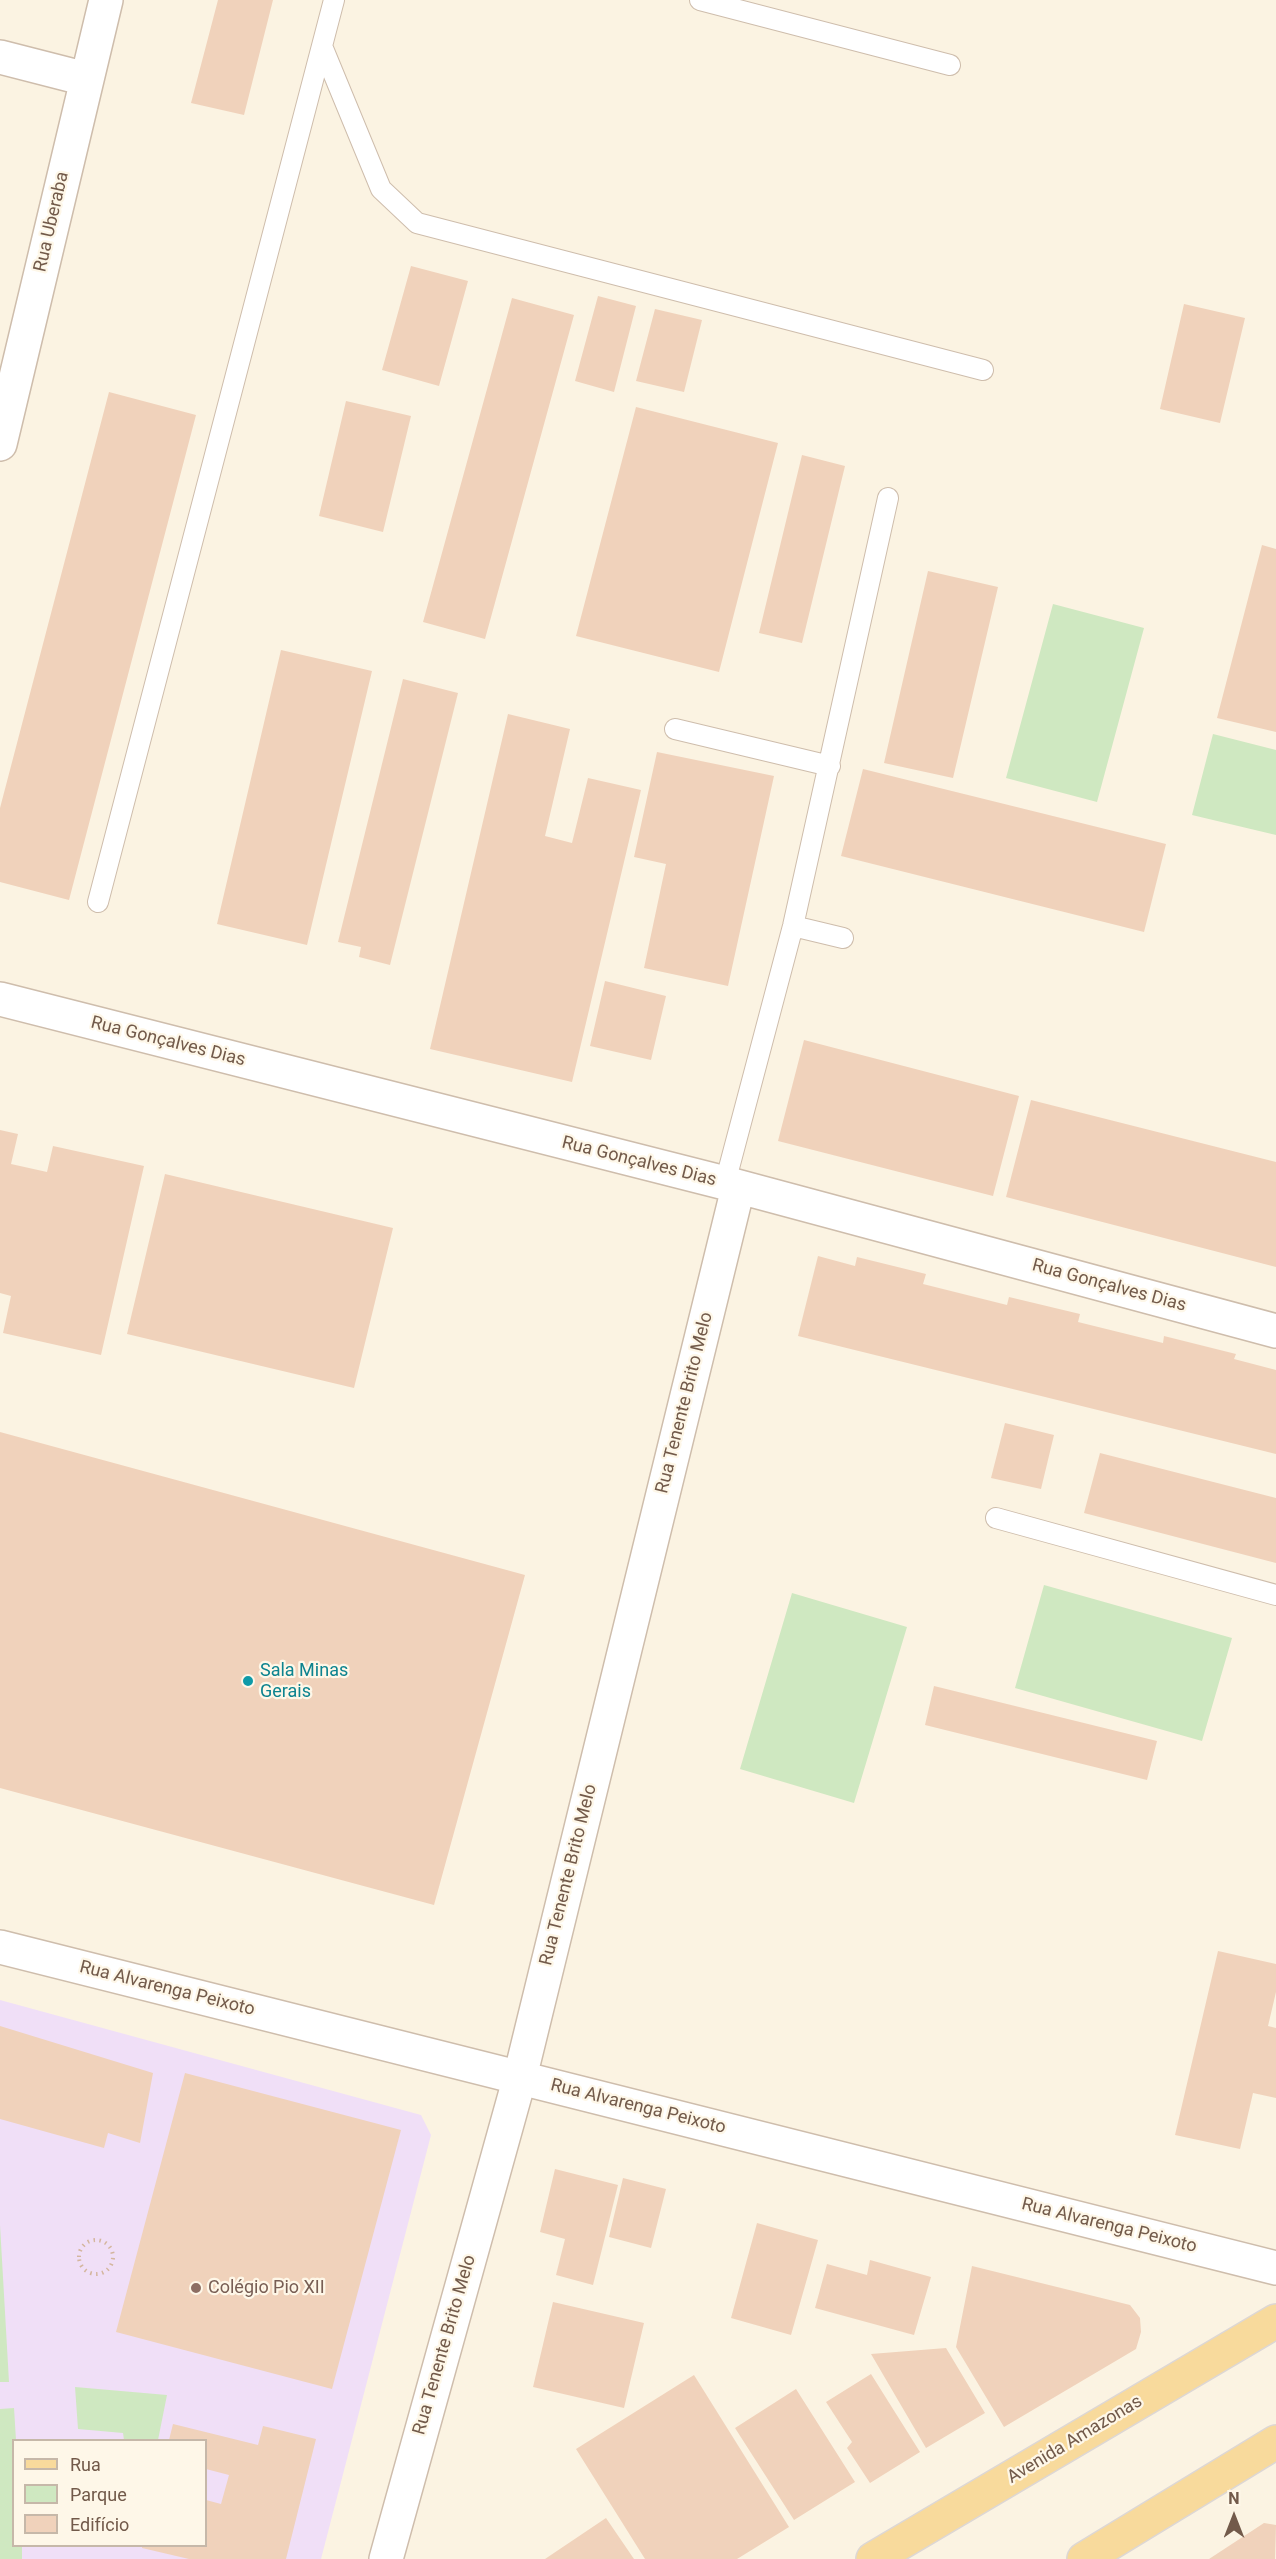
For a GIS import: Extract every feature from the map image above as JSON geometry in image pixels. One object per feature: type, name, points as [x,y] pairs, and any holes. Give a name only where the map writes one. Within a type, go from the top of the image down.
[{"type":"main road","name":"Avenida Amazonas","points":[[873,2559],[1276,2321]]},
{"type":"main road","points":[[1084,2559],[1276,2442]]},
{"type":"street","name":"Rua Uberaba","points":[[0,443],[106,0]]},
{"type":"street","points":[[0,57],[86,79]]},
{"type":"street","name":"Rua Gonçalves Dias","points":[[0,999],[732,1186],[1276,1331]]},
{"type":"street","name":"Rua Tenente Brito Melo","points":[[386,2559],[520,2077],[732,1186]]},
{"type":"street","name":"Rua Alvarenga Peixoto","points":[[0,1947],[1276,2268]]},
{"type":"lane","points":[[98,902],[334,0]]},
{"type":"lane","points":[[700,0],[950,65]]},
{"type":"lane","points":[[322,46],[381,189],[417,223],[982,370]]},
{"type":"lane","points":[[732,1186],[830,766],[888,498]]},
{"type":"lane","points":[[675,729],[830,766]]},
{"type":"lane","points":[[793,926],[843,938]]},
{"type":"lane","points":[[996,1518],[1276,1595]]},
{"type":"path","points":[[92,2240],[103,2241],[109,2245],[114,2256],[107,2272],[96,2275],[86,2272],[79,2262],[82,2247],[92,2240]]},
{"type":"shaded area","name":"Colégio Pio XII","points":[[0,2000],[421,2115],[431,2135],[321,2559],[0,2559]]},
{"type":"green space","points":[[1053,604],[1144,628],[1097,802],[1006,778]]},
{"type":"green space","points":[[1213,734],[1276,750],[1276,835],[1192,815]]},
{"type":"green space","points":[[1044,1585],[1232,1638],[1202,1741],[1015,1688]]},
{"type":"green space","points":[[792,1593],[907,1627],[854,1803],[740,1769]]},
{"type":"green space","points":[[0,2225],[9,2382],[0,2382]]},
{"type":"green space","points":[[75,2387],[167,2395],[158,2439],[124,2439],[123,2433],[78,2429]]},
{"type":"green space","points":[[14,2408],[16,2439],[12,2439],[12,2547],[22,2547],[22,2559],[0,2559],[0,2409]]},
{"type":"building","points":[[218,0],[273,0],[244,115],[191,103]]},
{"type":"building","points":[[411,266],[468,281],[439,386],[382,370]]},
{"type":"building","points":[[598,296],[636,306],[614,392],[575,381]]},
{"type":"building","points":[[512,298],[574,315],[485,639],[423,622]]},
{"type":"building","points":[[1184,304],[1245,318],[1220,423],[1160,409]]},
{"type":"building","points":[[655,309],[702,320],[684,392],[636,381]]},
{"type":"building","points":[[109,392],[196,415],[69,900],[0,882],[0,808]]},
{"type":"building","points":[[346,401],[411,416],[383,532],[319,516]]},
{"type":"building","points":[[636,407],[778,443],[719,672],[576,636]]},
{"type":"building","points":[[802,455],[845,466],[802,643],[759,633]]},
{"type":"building","points":[[1262,545],[1276,549],[1276,732],[1217,718]]},
{"type":"building","points":[[928,571],[998,587],[953,778],[884,763]]},
{"type":"building","points":[[281,650],[372,671],[307,945],[217,924]]},
{"type":"building","points":[[403,679],[458,693],[390,965],[359,957],[361,947],[338,942]]},
{"type":"building","points":[[508,714],[570,729],[545,836],[572,843],[588,778],[641,790],[572,1082],[430,1049]]},
{"type":"building","points":[[657,752],[774,776],[728,986],[644,968],[666,864],[634,857]]},
{"type":"building","points":[[863,769],[1166,844],[1144,932],[841,856]]},
{"type":"building","points":[[605,981],[666,996],[651,1060],[590,1046]]},
{"type":"building","points":[[804,1040],[1019,1096],[993,1196],[778,1141]]},
{"type":"building","points":[[1031,1100],[1276,1162],[1276,1267],[1006,1197]]},
{"type":"building","points":[[0,1130],[18,1134],[11,1164],[47,1172],[53,1146],[144,1166],[101,1355],[3,1333],[11,1296],[0,1293]]},
{"type":"building","points":[[165,1174],[393,1228],[354,1388],[127,1334]]},
{"type":"building","points":[[818,1256],[855,1266],[857,1257],[926,1274],[923,1284],[1007,1305],[1009,1297],[1080,1314],[1078,1322],[1163,1343],[1164,1336],[1236,1354],[1234,1359],[1276,1370],[1276,1454],[798,1336]]},
{"type":"building","points":[[1005,1423],[1054,1435],[1041,1489],[991,1478]]},
{"type":"building","name":"Sala Minas Gerais","points":[[0,1432],[525,1575],[434,1905],[0,1788]]},
{"type":"building","points":[[1100,1453],[1276,1498],[1276,1563],[1084,1513]]},
{"type":"building","points":[[934,1686],[1157,1741],[1147,1780],[925,1725]]},
{"type":"building","points":[[1218,1951],[1276,1964],[1276,1992],[1268,2026],[1276,2028],[1276,2098],[1253,2093],[1240,2149],[1175,2135]]},
{"type":"building","points":[[0,2026],[153,2073],[140,2143],[108,2133],[104,2148],[0,2119]]},
{"type":"building","points":[[185,2073],[401,2130],[332,2389],[116,2332]]},
{"type":"building","points":[[555,2169],[618,2185],[593,2285],[556,2275],[565,2239],[540,2232]]},
{"type":"building","points":[[623,2178],[666,2189],[651,2248],[609,2237]]},
{"type":"building","points":[[757,2223],[818,2240],[791,2335],[731,2318]]},
{"type":"building","points":[[870,2260],[931,2277],[914,2335],[815,2308],[827,2264],[867,2275]]},
{"type":"building","points":[[972,2266],[1130,2305],[1140,2318],[1141,2332],[1136,2349],[1004,2427],[956,2347]]},
{"type":"building","points":[[553,2302],[644,2323],[624,2408],[533,2387]]},
{"type":"building","points":[[946,2348],[985,2413],[926,2448],[871,2354]]},
{"type":"building","points":[[871,2374],[920,2452],[870,2483],[847,2448],[852,2442],[826,2402]]},
{"type":"building","points":[[694,2375],[789,2527],[737,2559],[645,2559],[576,2449]]},
{"type":"building","points":[[796,2389],[855,2482],[794,2520],[735,2428]]},
{"type":"building","points":[[173,2424],[258,2445],[263,2426],[316,2439],[286,2559],[189,2559],[142,2548],[207,2547],[207,2500],[221,2504],[229,2475],[207,2469],[207,2439],[169,2439]]},
{"type":"building","points":[[606,2518],[634,2559],[545,2559]]},
{"type":"building","points":[[1264,2523],[1276,2525],[1275,2559],[1209,2559]]},
{"type":"place","name":"Sala Minas Gerais","points":[[248,1681]]},
{"type":"place","name":"Colégio Pio XII","points":[[196,2288]]}]
